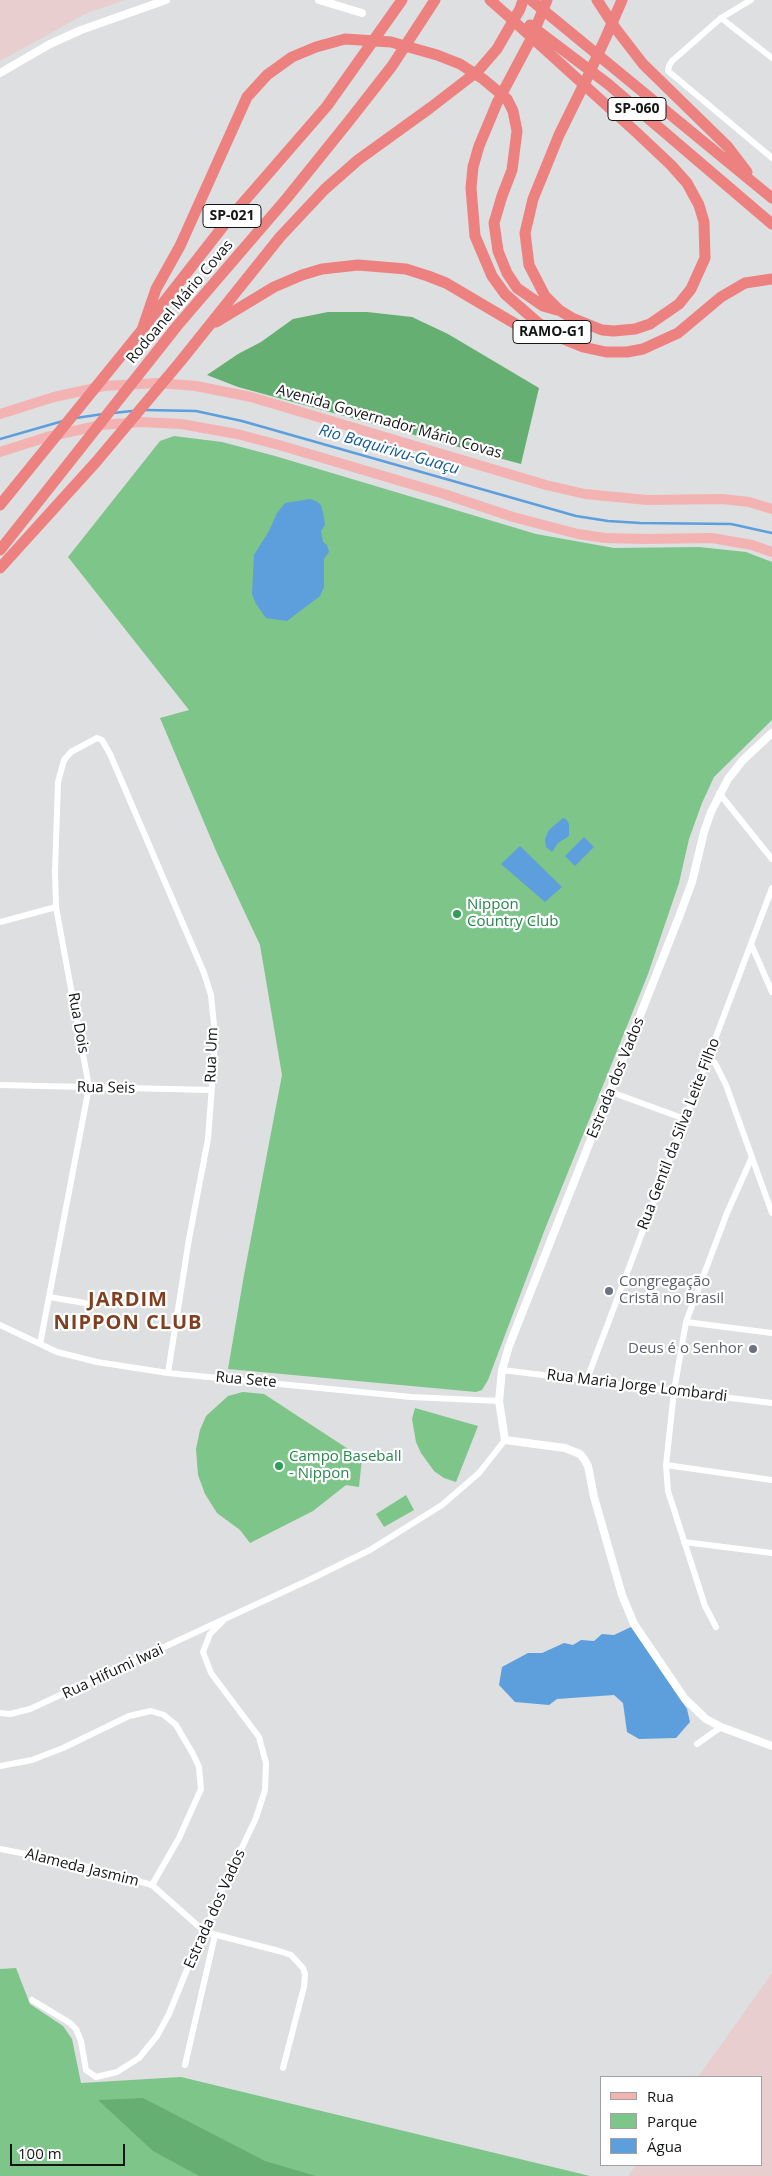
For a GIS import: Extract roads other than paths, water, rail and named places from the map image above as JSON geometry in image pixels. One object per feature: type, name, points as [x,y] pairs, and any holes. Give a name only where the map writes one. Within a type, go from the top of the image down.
[{"type":"highway","name":"Rodoanel Mário Covas","points":[[0,505],[142,330],[228,220],[327,106],[402,0]]},
{"type":"highway","name":"Rodoanel Mário Covas","points":[[0,550],[177,326],[287,198],[350,121],[392,66],[435,0]]},
{"type":"highway","points":[[490,0],[671,165],[687,183],[700,205],[704,222],[705,258],[700,273],[679,304],[650,324],[635,329],[614,331],[596,328],[572,318],[559,310],[545,296],[535,280],[530,265],[525,233],[533,199],[560,135],[622,0]]},
{"type":"highway","name":"SP-060","points":[[496,0],[608,84],[772,224]]},
{"type":"highway","points":[[0,568],[96,462],[280,237],[324,189],[385,140],[478,71],[497,49],[520,10],[523,0]]},
{"type":"highway","name":"SP-060","points":[[531,0],[772,198]]},
{"type":"highway","name":"RAMO-G1","points":[[547,0],[532,39],[497,103],[479,146],[473,167],[471,188],[473,226],[482,256],[492,276],[505,294],[536,322],[583,348],[606,352],[627,352],[644,349],[678,333],[721,297],[745,283],[772,279]]},
{"type":"highway","points":[[597,0],[616,30],[643,64],[728,147],[762,191]]},
{"type":"highway","points":[[142,330],[156,289],[180,246],[247,97],[267,75],[292,56],[316,47],[346,40],[390,42],[437,54],[460,64],[484,79],[507,98],[513,111],[518,131],[512,170],[494,223],[498,251],[507,273],[517,288],[543,306],[559,310]]},
{"type":"highway","points":[[208,327],[274,287],[302,275],[322,269],[358,265],[406,269],[446,282],[524,329],[554,333]]},
{"type":"main road","name":"Avenida Governador Mário Covas","points":[[0,414],[54,397],[104,386],[158,383],[196,386],[252,397],[585,494],[647,500],[722,499],[749,502],[772,509]]},
{"type":"main road","points":[[0,452],[47,437],[94,426],[141,422],[180,424],[237,434],[279,445],[441,493],[513,517],[578,534],[605,538],[712,538],[752,545],[772,552]]},
{"type":"street","points":[[0,73],[50,44],[81,30],[166,0]]},
{"type":"street","points":[[319,0],[362,13]]},
{"type":"street","points":[[751,0],[721,18],[672,61],[668,71],[772,158]]},
{"type":"street","points":[[721,18],[772,58]]},
{"type":"street","name":"Estrada dos Vados","points":[[505,1440],[499,1401],[502,1370],[524,1306],[680,917],[692,882],[704,832],[719,793],[742,760],[771,737]]},
{"type":"street","name":"Rua Dois","points":[[40,1344],[90,1087],[56,907],[56,832],[60,771],[71,752],[91,740],[102,740],[110,754]]},
{"type":"street","name":"Rua Um","points":[[110,754],[186,930],[211,995],[214,1025],[214,1059],[208,1139],[189,1239],[168,1373]]},
{"type":"street","points":[[719,793],[772,859]]},
{"type":"street","name":"Rua Gentil da Silva Leite Filho","points":[[587,1379],[772,888]]},
{"type":"street","points":[[0,922],[56,907]]},
{"type":"street","points":[[751,944],[772,992]]},
{"type":"street","points":[[708,1057],[715,1063],[726,1085],[772,1212]]},
{"type":"street","name":"Rua Seis","points":[[0,1085],[211,1090]]},
{"type":"street","points":[[611,1092],[684,1119]]},
{"type":"street","points":[[716,1627],[705,1606],[668,1491],[666,1466],[674,1391],[686,1322],[752,1157]]},
{"type":"street","points":[[49,1297],[85,1303]]},
{"type":"street","points":[[686,1322],[772,1333]]},
{"type":"street","name":"Rua Sete","points":[[0,1325],[57,1352],[97,1362],[168,1373],[411,1397],[499,1401]]},
{"type":"street","name":"Rua Maria Jorge Lombardi","points":[[502,1370],[772,1403]]},
{"type":"street","points":[[505,1440],[566,1448],[580,1454],[588,1466],[594,1497],[622,1595],[634,1624],[685,1699],[706,1719],[720,1727],[772,1746]]},
{"type":"street","name":"Rua Hifumi Iwai","points":[[0,1713],[10,1714],[30,1710],[223,1621],[370,1550],[442,1505],[479,1473],[505,1440]]},
{"type":"street","points":[[666,1466],[772,1480]]},
{"type":"street","points":[[684,1542],[772,1553]]},
{"type":"street","name":"Estrada dos Vados","points":[[32,2000],[70,2023],[76,2029],[81,2041],[84,2065],[90,2074],[96,2077],[109,2075],[139,2058],[157,2036],[169,2014],[195,1950],[205,1932],[219,1896],[256,1818],[262,1803],[266,1777],[264,1750],[259,1737],[250,1723],[220,1688],[206,1663],[203,1652],[205,1642],[223,1621]]},
{"type":"street","points":[[0,1766],[40,1757],[129,1716],[151,1710],[164,1715],[176,1725],[194,1754],[199,1767],[201,1789],[179,1838],[152,1885]]},
{"type":"street","points":[[697,1744],[720,1727]]},
{"type":"street","name":"Alameda Jasmim","points":[[0,1849],[73,1864],[152,1885],[205,1932]]},
{"type":"street","points":[[205,1932],[279,1950],[291,1956],[303,1968],[305,1974],[304,1987],[283,2068]]},
{"type":"street","points":[[185,2065],[215,1935]]},
{"type":"water","points":[[310,499],[321,505],[324,517],[325,525],[321,531],[323,542],[327,545],[329,552],[324,559],[324,587],[320,596],[287,621],[266,618],[256,604],[252,594],[254,555],[269,531],[277,513],[285,503]]},
{"type":"water","points":[[563,818],[569,824],[569,836],[558,843],[552,852],[546,847],[545,839],[549,830]]},
{"type":"water","points":[[584,837],[594,847],[575,866],[565,856]]},
{"type":"water","points":[[520,846],[562,887],[545,902],[501,864]]},
{"type":"water","points":[[631,1627],[687,1709],[690,1722],[676,1738],[639,1739],[627,1732],[623,1703],[614,1695],[557,1699],[549,1705],[515,1702],[499,1685],[502,1667],[528,1653],[542,1653],[564,1643],[573,1645],[581,1640],[594,1641],[602,1634],[614,1635]]},
{"type":"waterway","name":"Rio Baquirivu-Guaçu","points":[[145,410],[196,411],[242,421],[576,516],[640,523],[731,524],[772,533]]},
{"type":"waterway","name":"Rio Baquirivu-Guaçu","points":[[113,413],[132,411]]},
{"type":"waterway","name":"Rio Baquirivu-Guaçu","points":[[76,418],[103,414]]},
{"type":"waterway","name":"Rio Baquirivu-Guaçu","points":[[0,439],[63,421]]},
{"type":"place","name":"Nippon Country Club","points":[[457,914]]},
{"type":"place","name":"Congregação Cristã no Brasil","points":[[609,1291]]},
{"type":"place","name":"Deus é o Senhor","points":[[753,1349]]},
{"type":"place","name":"Campo Baseball - Nippon","points":[[279,1466]]},
{"type":"district","name":"JARDIM NIPPON CLUB","points":[[128,1312]]}]
